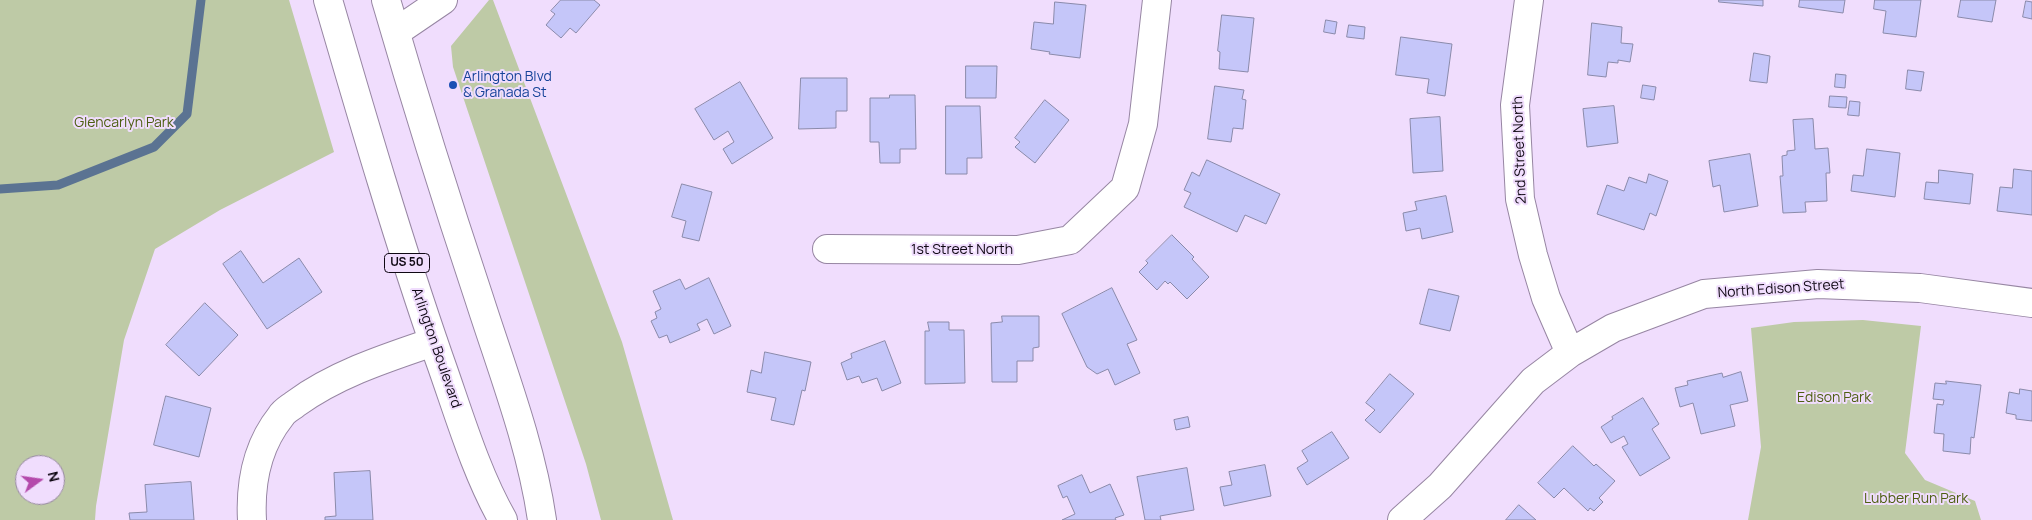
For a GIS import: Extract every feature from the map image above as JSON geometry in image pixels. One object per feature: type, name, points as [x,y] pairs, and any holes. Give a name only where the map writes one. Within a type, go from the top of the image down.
[{"type":"main road","name":"Arlington Boulevard","points":[[328,0],[394,223],[433,342],[467,438],[503,520]]},
{"type":"main road","points":[[386,0],[432,152],[518,415],[538,493],[542,520]]},
{"type":"main road","points":[[396,32],[444,0]]},
{"type":"main road","name":"1st Street North","points":[[827,249],[1018,250],[1070,240],[1125,188],[1143,124],[1157,0]]},
{"type":"main road","name":"2nd Street North","points":[[1529,0],[1515,105],[1520,199],[1532,255],[1546,298],[1570,353]]},
{"type":"main road","name":"North Edison Street","points":[[1402,520],[1440,486],[1533,381],[1570,353],[1613,328],[1704,294],[1818,284],[1888,286],[2032,303]]},
{"type":"main road","points":[[252,520],[251,506],[255,470],[264,442],[282,414],[304,398],[340,378],[433,342]]},
{"type":"green space","name":"Glencarlyn Park","points":[[0,0],[289,0],[334,152],[220,210],[155,249],[124,340],[95,520],[0,520]]},
{"type":"green space","points":[[489,0],[493,0],[622,342],[673,520],[601,520],[586,464],[453,67],[451,46]]},
{"type":"green space","name":"Edison Park","points":[[1863,320],[1921,326],[1905,453],[1925,480],[1975,501],[1981,520],[1748,520],[1761,447],[1751,328],[1794,322]]},
{"type":"building","points":[[561,0],[594,0],[600,5],[576,33],[570,28],[561,38],[546,25],[555,14],[551,11]]},
{"type":"building","points":[[1719,0],[1763,0],[1763,6],[1719,2]]},
{"type":"building","points":[[1800,0],[1845,0],[1843,13],[1799,7]]},
{"type":"building","points":[[1875,0],[1921,0],[1916,37],[1883,33],[1886,11],[1874,9]]},
{"type":"building","points":[[1961,0],[1996,0],[1992,22],[1958,17]]},
{"type":"building","points":[[2026,1],[2032,2],[2032,19],[2023,17]]},
{"type":"building","points":[[1055,2],[1086,5],[1080,58],[1049,54],[1050,52],[1031,49],[1034,22],[1053,24]]},
{"type":"building","points":[[1222,15],[1254,18],[1248,72],[1219,69],[1220,52],[1218,51]]},
{"type":"building","points":[[1326,20],[1337,22],[1335,34],[1324,32]]},
{"type":"building","points":[[1592,23],[1622,27],[1621,43],[1633,44],[1630,62],[1618,60],[1618,63],[1608,62],[1606,77],[1588,75]]},
{"type":"building","points":[[1349,25],[1365,27],[1364,39],[1347,37]]},
{"type":"building","points":[[1401,37],[1452,44],[1445,96],[1427,93],[1429,79],[1396,75]]},
{"type":"building","points":[[1754,53],[1770,56],[1767,83],[1750,81]]},
{"type":"building","points":[[966,66],[997,66],[996,98],[966,98]]},
{"type":"building","points":[[1908,70],[1924,72],[1921,91],[1906,89]]},
{"type":"building","points":[[1836,74],[1846,75],[1845,88],[1835,87]]},
{"type":"building","points":[[801,78],[847,78],[847,111],[836,111],[836,128],[799,129]]},
{"type":"building","points":[[740,82],[773,138],[732,164],[723,149],[734,142],[728,131],[714,140],[695,109]]},
{"type":"building","points":[[1643,85],[1656,87],[1654,100],[1641,98]]},
{"type":"building","points":[[1215,86],[1244,90],[1242,99],[1246,100],[1243,129],[1233,128],[1231,142],[1208,139]]},
{"type":"building","points":[[890,95],[915,95],[916,149],[900,149],[900,163],[880,163],[879,142],[870,142],[870,98],[889,98]]},
{"type":"building","points":[[1830,96],[1847,97],[1846,108],[1829,107]]},
{"type":"building","points":[[1045,100],[1069,120],[1035,163],[1015,147],[1020,142],[1015,138]]},
{"type":"building","points":[[1850,101],[1860,102],[1859,116],[1848,115]]},
{"type":"building","points":[[946,106],[980,106],[982,158],[967,158],[967,174],[946,174]]},
{"type":"building","points":[[1614,106],[1618,143],[1587,147],[1583,109]]},
{"type":"building","points":[[1440,117],[1443,171],[1413,173],[1410,119]]},
{"type":"building","points":[[1813,119],[1815,149],[1828,148],[1830,173],[1826,173],[1827,201],[1805,202],[1806,212],[1783,213],[1780,176],[1783,176],[1782,156],[1787,155],[1787,151],[1795,150],[1793,120]]},
{"type":"building","points":[[1867,149],[1900,153],[1895,197],[1851,191],[1853,175],[1863,176]]},
{"type":"building","points":[[1750,154],[1758,206],[1724,212],[1720,185],[1713,187],[1709,161]]},
{"type":"building","points":[[1207,160],[1280,194],[1266,224],[1245,215],[1237,232],[1184,207],[1191,193],[1184,190],[1192,172],[1199,176]]},
{"type":"building","points":[[2014,169],[2032,171],[2032,215],[1997,211],[2000,187],[2012,188]]},
{"type":"building","points":[[1939,170],[1973,174],[1970,204],[1924,199],[1926,182],[1938,183]]},
{"type":"building","points":[[1649,174],[1668,181],[1656,216],[1650,213],[1644,230],[1597,214],[1607,185],[1624,191],[1629,177],[1646,183]]},
{"type":"building","points":[[682,184],[712,192],[699,241],[682,237],[686,221],[672,217]]},
{"type":"building","points":[[1446,196],[1453,232],[1422,239],[1420,228],[1406,231],[1403,213],[1417,210],[1415,202]]},
{"type":"building","points":[[1172,235],[1194,257],[1192,259],[1209,277],[1187,299],[1170,282],[1168,284],[1165,281],[1157,290],[1139,272],[1148,263],[1146,261]]},
{"type":"building","points":[[241,251],[263,283],[299,258],[322,292],[267,329],[223,264]]},
{"type":"building","points":[[709,278],[731,326],[714,334],[707,319],[697,324],[700,330],[670,343],[667,335],[659,338],[651,321],[657,318],[655,312],[661,309],[653,291],[680,279],[685,289]]},
{"type":"building","points":[[1112,288],[1137,340],[1127,344],[1140,373],[1115,385],[1108,369],[1097,374],[1087,367],[1062,314]]},
{"type":"building","points":[[1429,289],[1459,296],[1450,331],[1420,324]]},
{"type":"building","points":[[205,303],[238,335],[199,376],[166,345]]},
{"type":"building","points":[[1002,316],[1039,316],[1039,347],[1033,348],[1033,361],[1017,361],[1017,382],[992,382],[991,323],[1002,322]]},
{"type":"building","points":[[928,322],[949,322],[949,330],[964,330],[965,383],[925,384],[925,331],[929,331]]},
{"type":"building","points":[[885,341],[901,383],[882,391],[877,378],[862,383],[859,376],[847,380],[841,363],[852,358],[851,354]]},
{"type":"building","points":[[765,352],[811,362],[805,391],[802,390],[794,425],[771,420],[776,398],[747,392],[751,370],[761,373]]},
{"type":"building","points":[[1741,372],[1748,401],[1730,405],[1735,426],[1701,434],[1693,403],[1680,407],[1675,388],[1688,385],[1687,381],[1722,373],[1723,377]]},
{"type":"building","points":[[1390,374],[1414,394],[1380,433],[1365,420],[1375,410],[1366,403]]},
{"type":"building","points":[[1946,381],[1981,385],[1974,438],[1971,437],[1970,454],[1943,451],[1944,434],[1934,433],[1937,404],[1943,405],[1944,400],[1933,399],[1935,383],[1946,384]]},
{"type":"building","points":[[2020,389],[2032,391],[2032,421],[2016,419],[2016,415],[2006,413],[2009,392],[2019,394]]},
{"type":"building","points":[[166,396],[211,408],[199,457],[154,445]]},
{"type":"building","points":[[1643,398],[1659,424],[1652,429],[1670,458],[1640,476],[1622,447],[1628,444],[1624,436],[1611,443],[1601,427],[1613,419],[1612,417]]},
{"type":"building","points":[[1188,417],[1190,427],[1176,430],[1174,420]]},
{"type":"building","points":[[1332,432],[1349,458],[1307,485],[1297,468],[1308,461],[1302,451]]},
{"type":"building","points":[[1573,446],[1594,466],[1596,464],[1615,481],[1599,498],[1603,502],[1594,511],[1590,508],[1588,511],[1564,488],[1554,498],[1538,483]]},
{"type":"building","points":[[1265,465],[1271,496],[1224,506],[1220,487],[1232,485],[1229,472]]},
{"type":"building","points":[[1187,468],[1194,510],[1160,516],[1161,520],[1145,520],[1137,477]]},
{"type":"building","points":[[370,471],[373,520],[325,520],[325,517],[336,516],[334,473]]},
{"type":"building","points":[[1082,475],[1090,493],[1110,484],[1124,515],[1115,518],[1116,520],[1062,520],[1075,514],[1067,496],[1063,498],[1058,486]]},
{"type":"building","points":[[191,482],[194,520],[130,520],[129,513],[147,512],[145,485]]},
{"type":"building","points":[[1519,505],[1536,520],[1506,520]]},
{"type":"waterway","points":[[0,189],[58,185],[154,147],[187,114],[201,0]]},
{"type":"place","name":"Arlington Blvd & Granada St","points":[[453,85]]},
{"type":"park label","name":"Lubber Run Park","points":[[1916,499]]}]
